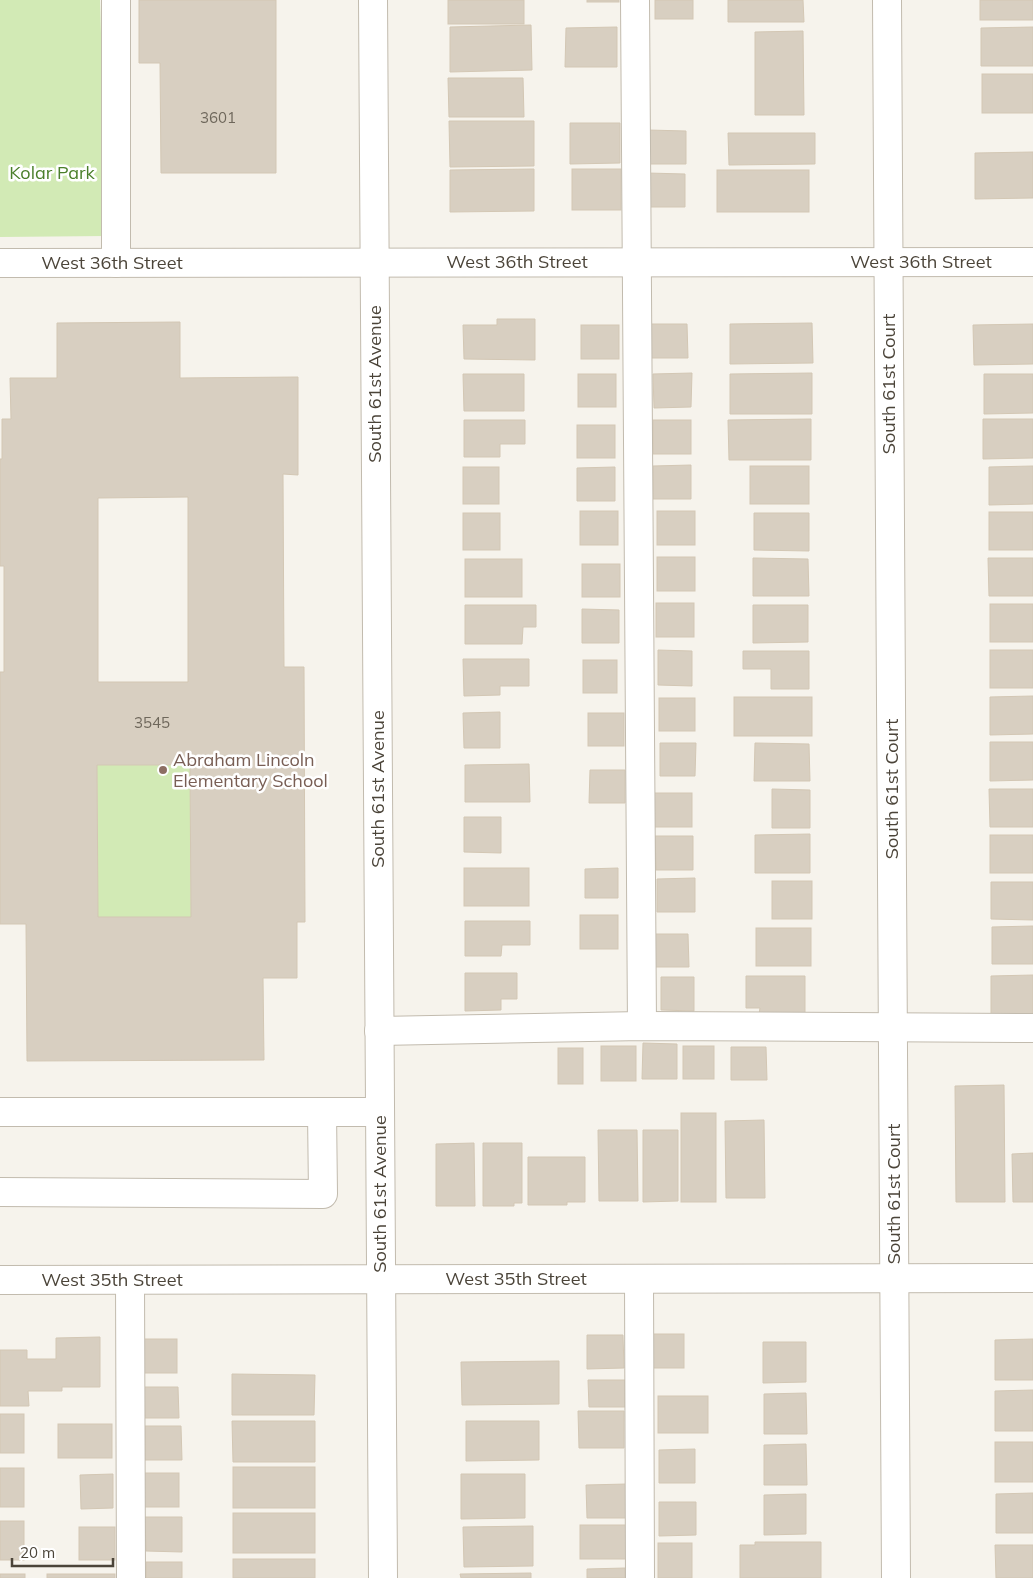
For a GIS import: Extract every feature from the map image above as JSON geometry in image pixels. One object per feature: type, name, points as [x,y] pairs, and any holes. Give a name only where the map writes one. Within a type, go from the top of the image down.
[{"type":"street","points":[[116,0],[116,263]]},
{"type":"street","name":"South 61st Avenue","points":[[373,0],[382,1578]]},
{"type":"street","points":[[635,0],[642,1026]]},
{"type":"street","name":"South 61st Court","points":[[887,0],[896,1578]]},
{"type":"street","name":"West 36th Street","points":[[0,263],[1033,262]]},
{"type":"street","points":[[379,1031],[642,1026],[1033,1028]]},
{"type":"street","points":[[0,1112],[379,1112]]},
{"type":"street","points":[[0,1192],[323,1194],[322,1112]]},
{"type":"street","name":"West 35th Street","points":[[0,1280],[1033,1278]]},
{"type":"street","points":[[639,1279],[640,1578]]},
{"type":"street","points":[[130,1280],[131,1578]]},
{"type":"green space","name":"Kolar Park","points":[[0,0],[100,0],[107,236],[0,237]]},
{"type":"green space","points":[[97,765],[190,765],[191,917],[98,917]]},
{"type":"building","points":[[139,0],[276,0],[276,173],[161,173],[160,63],[139,63]]},
{"type":"building","points":[[448,0],[524,0],[524,24],[448,24]]},
{"type":"building","points":[[587,0],[619,0],[619,2],[587,2]]},
{"type":"building","points":[[655,0],[693,0],[693,19],[655,19]]},
{"type":"building","points":[[728,0],[803,0],[804,22],[728,22]]},
{"type":"building","points":[[980,0],[1033,0],[1033,20],[980,20]]},
{"type":"building","points":[[531,25],[532,70],[450,72],[450,27]]},
{"type":"building","points":[[617,27],[617,67],[565,67],[566,28]]},
{"type":"building","points":[[1033,27],[1033,66],[981,66],[981,28]]},
{"type":"building","points":[[803,31],[804,115],[755,115],[755,32]]},
{"type":"building","points":[[982,74],[1033,74],[1033,113],[982,113]]},
{"type":"building","points":[[448,78],[523,78],[524,117],[449,117]]},
{"type":"building","points":[[449,121],[534,121],[534,166],[450,167]]},
{"type":"building","points":[[570,123],[620,123],[620,163],[570,164]]},
{"type":"building","points":[[648,130],[686,131],[686,164],[648,164]]},
{"type":"building","points":[[728,133],[815,133],[815,164],[729,165]]},
{"type":"building","points":[[1033,152],[1033,198],[975,199],[975,153]]},
{"type":"building","points":[[534,169],[534,211],[450,212],[450,170]]},
{"type":"building","points":[[572,169],[621,169],[621,210],[572,210]]},
{"type":"building","points":[[717,170],[809,170],[809,212],[717,212]]},
{"type":"building","points":[[647,173],[685,174],[685,207],[647,207]]},
{"type":"building","points":[[497,319],[535,319],[535,360],[464,359],[463,325],[497,325]]},
{"type":"building","points":[[180,322],[180,378],[298,377],[298,475],[283,474],[284,667],[304,667],[305,922],[297,922],[297,978],[263,978],[264,1060],[27,1061],[26,924],[0,924],[0,672],[4,672],[4,566],[0,566],[0,459],[2,459],[2,419],[11,419],[10,378],[57,378],[57,323]],"holes":[[[188,497],[188,682],[98,682],[98,498]],[[97,765],[190,765],[191,917],[98,917]]]},
{"type":"building","points":[[812,323],[813,363],[730,364],[730,324]]},
{"type":"building","points":[[650,324],[687,324],[688,358],[650,358]]},
{"type":"building","points":[[1033,324],[1033,364],[974,365],[973,325]]},
{"type":"building","points":[[581,325],[619,325],[619,359],[581,359]]},
{"type":"building","points":[[692,373],[691,407],[654,408],[653,374]]},
{"type":"building","points":[[812,373],[812,414],[730,414],[730,374]]},
{"type":"building","points":[[463,374],[524,374],[524,411],[464,411]]},
{"type":"building","points":[[578,374],[616,374],[616,407],[578,407]]},
{"type":"building","points":[[984,374],[1033,374],[1033,413],[984,414]]},
{"type":"building","points":[[811,419],[811,460],[729,460],[728,420]]},
{"type":"building","points":[[983,419],[1033,419],[1033,458],[983,459]]},
{"type":"building","points":[[464,420],[525,420],[525,444],[500,444],[500,457],[464,457]]},
{"type":"building","points":[[653,420],[691,420],[691,454],[653,454]]},
{"type":"building","points":[[577,425],[615,425],[615,458],[577,458]]},
{"type":"building","points":[[691,465],[691,499],[653,499],[653,466]]},
{"type":"building","points":[[750,466],[809,466],[809,504],[750,504]]},
{"type":"building","points":[[1033,466],[1033,504],[989,505],[989,467]]},
{"type":"building","points":[[463,467],[499,467],[499,504],[463,504]]},
{"type":"building","points":[[615,467],[615,501],[577,501],[577,468]]},
{"type":"building","points":[[580,511],[618,511],[618,545],[580,545]]},
{"type":"building","points":[[657,511],[695,511],[695,545],[657,545]]},
{"type":"building","points":[[989,512],[1033,512],[1033,550],[989,550]]},
{"type":"building","points":[[463,513],[500,513],[500,550],[463,550]]},
{"type":"building","points":[[754,513],[809,513],[809,551],[754,550]]},
{"type":"building","points":[[657,557],[695,557],[695,591],[657,591]]},
{"type":"building","points":[[753,558],[808,559],[809,596],[753,596]]},
{"type":"building","points":[[988,558],[1033,558],[1033,596],[989,596]]},
{"type":"building","points":[[465,559],[522,559],[522,597],[465,597]]},
{"type":"building","points":[[582,564],[620,564],[620,597],[582,597]]},
{"type":"building","points":[[656,603],[694,603],[694,637],[656,637]]},
{"type":"building","points":[[990,604],[1033,604],[1033,642],[990,642]]},
{"type":"building","points":[[465,605],[536,605],[536,627],[523,627],[522,644],[465,644]]},
{"type":"building","points":[[753,605],[808,605],[808,642],[753,643]]},
{"type":"building","points":[[582,609],[619,610],[619,643],[582,643]]},
{"type":"building","points":[[658,650],[692,651],[692,686],[658,685]]},
{"type":"building","points":[[990,650],[1033,650],[1033,688],[990,688]]},
{"type":"building","points":[[743,651],[809,651],[809,689],[771,689],[771,669],[743,669]]},
{"type":"building","points":[[463,659],[529,659],[529,686],[500,686],[500,695],[464,696]]},
{"type":"building","points":[[583,660],[617,660],[617,693],[583,693]]},
{"type":"building","points":[[1033,696],[1033,734],[990,735],[990,697]]},
{"type":"building","points":[[734,697],[812,697],[812,736],[734,736]]},
{"type":"building","points":[[659,698],[695,698],[695,731],[659,731]]},
{"type":"building","points":[[500,712],[500,748],[464,748],[463,713]]},
{"type":"building","points":[[588,713],[624,713],[624,746],[588,746]]},
{"type":"building","points":[[990,742],[1033,742],[1033,780],[990,781]]},
{"type":"building","points":[[660,743],[696,743],[695,776],[660,776]]},
{"type":"building","points":[[755,743],[809,744],[810,781],[754,781]]},
{"type":"building","points":[[529,764],[530,802],[465,802],[465,765]]},
{"type":"building","points":[[590,770],[625,770],[625,803],[589,803]]},
{"type":"building","points":[[772,789],[810,790],[810,828],[772,828]]},
{"type":"building","points":[[989,789],[1033,789],[1033,827],[990,827]]},
{"type":"building","points":[[654,793],[692,793],[692,827],[654,827]]},
{"type":"building","points":[[464,817],[501,817],[501,853],[464,852]]},
{"type":"building","points":[[810,834],[810,873],[755,873],[755,835]]},
{"type":"building","points":[[990,835],[1033,835],[1033,873],[990,873]]},
{"type":"building","points":[[655,836],[693,836],[693,870],[656,870]]},
{"type":"building","points":[[464,868],[529,868],[529,906],[464,906]]},
{"type":"building","points":[[618,868],[618,898],[585,898],[585,869]]},
{"type":"building","points":[[695,878],[695,912],[657,912],[657,879]]},
{"type":"building","points":[[772,881],[812,881],[812,919],[772,919]]},
{"type":"building","points":[[991,882],[1033,882],[1033,920],[991,919]]},
{"type":"building","points":[[580,915],[618,915],[618,949],[580,949]]},
{"type":"building","points":[[465,921],[530,921],[530,945],[502,945],[501,956],[465,956]]},
{"type":"building","points":[[1033,926],[1033,964],[992,964],[992,927]]},
{"type":"building","points":[[756,928],[811,928],[811,966],[756,966]]},
{"type":"building","points":[[651,934],[688,934],[689,967],[651,967]]},
{"type":"building","points":[[465,973],[517,973],[517,999],[501,999],[501,1010],[465,1011]]},
{"type":"building","points":[[1033,975],[1033,1014],[991,1014],[991,976]]},
{"type":"building","points":[[746,976],[805,976],[805,1014],[759,1014],[760,1008],[746,1008]]},
{"type":"building","points":[[661,977],[694,977],[694,1011],[661,1010]]},
{"type":"building","points":[[643,1043],[677,1044],[677,1079],[642,1079]]},
{"type":"building","points":[[601,1046],[636,1046],[636,1081],[601,1081]]},
{"type":"building","points":[[683,1046],[714,1046],[714,1079],[683,1079]]},
{"type":"building","points":[[731,1047],[766,1047],[767,1080],[731,1080]]},
{"type":"building","points":[[558,1048],[583,1048],[583,1084],[558,1084]]},
{"type":"building","points":[[1004,1085],[1005,1202],[956,1202],[955,1086]]},
{"type":"building","points":[[681,1113],[716,1113],[716,1202],[681,1202]]},
{"type":"building","points":[[764,1120],[765,1198],[726,1198],[725,1121]]},
{"type":"building","points":[[598,1130],[637,1130],[638,1201],[599,1201]]},
{"type":"building","points":[[643,1130],[678,1130],[678,1201],[643,1202]]},
{"type":"building","points":[[474,1143],[475,1206],[436,1206],[436,1144]]},
{"type":"building","points":[[483,1143],[522,1143],[522,1203],[514,1203],[514,1206],[483,1206]]},
{"type":"building","points":[[1033,1153],[1033,1202],[1013,1202],[1012,1154]]},
{"type":"building","points":[[528,1157],[585,1157],[585,1202],[567,1202],[567,1205],[528,1205]]},
{"type":"building","points":[[653,1334],[684,1334],[684,1368],[653,1368]]},
{"type":"building","points":[[587,1335],[623,1335],[624,1368],[587,1369]]},
{"type":"building","points":[[100,1337],[100,1387],[62,1387],[62,1391],[28,1391],[29,1406],[0,1406],[0,1350],[27,1350],[27,1359],[56,1359],[56,1338]]},
{"type":"building","points":[[141,1339],[177,1339],[177,1373],[141,1373]]},
{"type":"building","points":[[1033,1339],[1033,1380],[995,1380],[995,1340]]},
{"type":"building","points":[[763,1342],[806,1342],[806,1382],[763,1383]]},
{"type":"building","points":[[559,1361],[559,1404],[462,1405],[461,1362]]},
{"type":"building","points":[[232,1374],[315,1375],[314,1415],[232,1415]]},
{"type":"building","points":[[588,1380],[625,1380],[625,1407],[589,1407]]},
{"type":"building","points":[[144,1387],[178,1387],[179,1418],[145,1418]]},
{"type":"building","points":[[1033,1390],[1033,1431],[995,1431],[995,1391]]},
{"type":"building","points":[[806,1393],[807,1434],[764,1434],[764,1394]]},
{"type":"building","points":[[658,1396],[708,1396],[708,1433],[658,1433]]},
{"type":"building","points":[[578,1411],[624,1411],[624,1448],[579,1448]]},
{"type":"building","points":[[0,1414],[24,1414],[24,1453],[0,1453]]},
{"type":"building","points":[[232,1421],[315,1421],[315,1462],[233,1462]]},
{"type":"building","points":[[466,1421],[539,1421],[539,1460],[466,1461]]},
{"type":"building","points":[[58,1424],[112,1424],[112,1458],[58,1458]]},
{"type":"building","points":[[145,1426],[181,1426],[182,1460],[145,1460]]},
{"type":"building","points":[[995,1442],[1033,1442],[1033,1482],[995,1482]]},
{"type":"building","points":[[806,1444],[807,1485],[764,1485],[764,1445]]},
{"type":"building","points":[[695,1449],[695,1483],[659,1483],[659,1450]]},
{"type":"building","points":[[233,1467],[315,1467],[315,1508],[233,1508]]},
{"type":"building","points":[[0,1468],[24,1468],[24,1507],[0,1507]]},
{"type":"building","points":[[143,1473],[179,1473],[179,1507],[143,1507]]},
{"type":"building","points":[[113,1474],[113,1508],[81,1509],[80,1475]]},
{"type":"building","points":[[461,1474],[525,1474],[525,1518],[461,1519]]},
{"type":"building","points":[[627,1484],[627,1518],[587,1518],[586,1485]]},
{"type":"building","points":[[1033,1493],[1033,1533],[996,1533],[996,1494]]},
{"type":"building","points":[[806,1494],[806,1534],[764,1535],[764,1495]]},
{"type":"building","points":[[659,1502],[696,1502],[696,1535],[659,1536]]},
{"type":"building","points":[[233,1513],[315,1513],[315,1553],[233,1553]]},
{"type":"building","points":[[145,1517],[182,1517],[182,1552],[146,1551]]},
{"type":"building","points":[[0,1521],[24,1521],[24,1560],[0,1560]]},
{"type":"building","points":[[580,1525],[626,1525],[626,1559],[580,1559]]},
{"type":"building","points":[[533,1526],[533,1566],[464,1567],[463,1527]]},
{"type":"building","points":[[79,1527],[115,1527],[115,1560],[79,1560]]},
{"type":"building","points":[[755,1542],[821,1542],[821,1578],[740,1578],[740,1545],[755,1545]]},
{"type":"building","points":[[658,1543],[692,1543],[692,1578],[658,1578]]},
{"type":"building","points":[[995,1545],[1033,1545],[1033,1578],[996,1578]]},
{"type":"building","points":[[233,1559],[315,1559],[315,1578],[233,1578]]},
{"type":"building","points":[[146,1562],[182,1562],[182,1578],[146,1578]]},
{"type":"building","points":[[625,1568],[625,1578],[587,1578],[587,1569]]},
{"type":"building","points":[[531,1573],[531,1578],[461,1578],[460,1574]]},
{"type":"building","points":[[0,1574],[25,1574],[25,1578],[0,1578]]},
{"type":"building","points":[[47,1574],[115,1574],[115,1578],[47,1578]]},
{"type":"place","name":"Abraham Lincoln Elementary School","points":[[163,770]]}]
